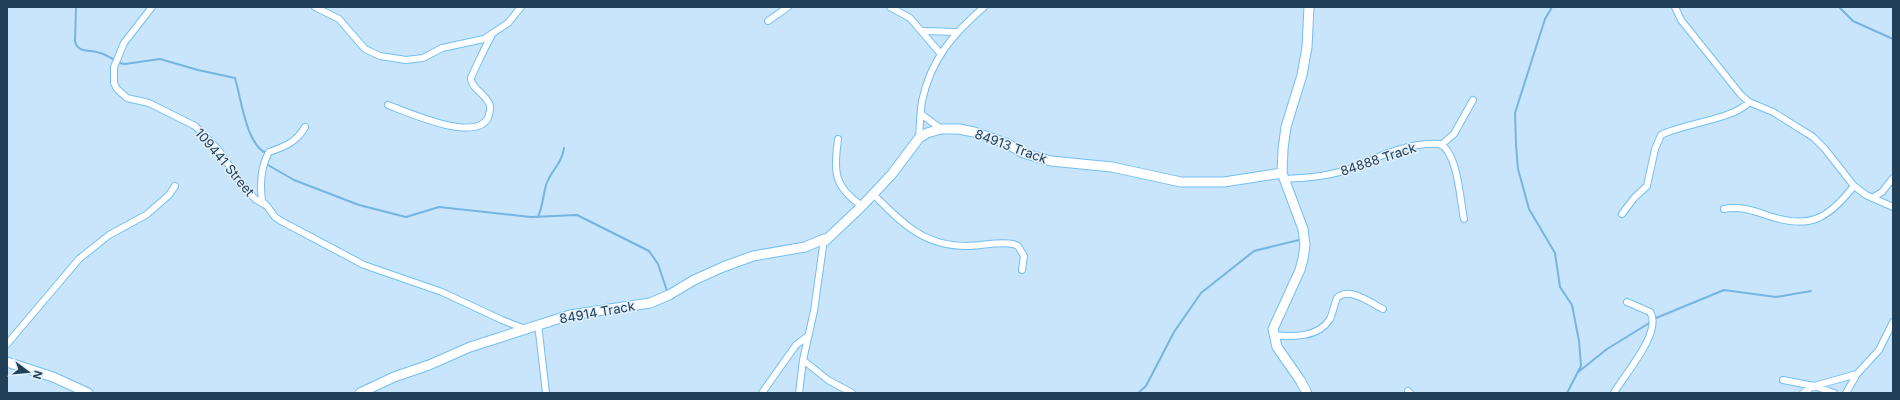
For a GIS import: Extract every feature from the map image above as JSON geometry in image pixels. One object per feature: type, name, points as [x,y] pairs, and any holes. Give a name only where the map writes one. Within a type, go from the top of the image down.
[{"type":"street","name":"109441 Street","points":[[152,7],[124,43],[114,67],[114,83],[127,98],[149,102],[195,126],[217,148],[242,184],[256,199],[268,206],[275,217],[281,221],[357,261],[442,292],[525,329]]},
{"type":"street","points":[[315,7],[339,20],[365,49],[380,56],[398,60],[423,58],[442,48],[476,42],[492,35],[516,15],[521,7]]},
{"type":"street","points":[[768,21],[788,7]]},
{"type":"street","points":[[890,7],[910,18],[923,31],[940,53]]},
{"type":"street","points":[[919,138],[921,114],[926,88],[940,53],[956,32],[984,7]]},
{"type":"street","points":[[1307,393],[1300,380],[1277,347],[1273,329],[1278,315],[1300,270],[1305,245],[1303,229],[1283,176],[1283,149],[1286,127],[1302,75],[1308,46],[1309,7]]},
{"type":"street","points":[[1675,7],[1681,20],[1695,38],[1736,89],[1749,102],[1773,112],[1819,142],[1854,186],[1872,198],[1893,207]]},
{"type":"street","points":[[923,31],[956,32]]},
{"type":"street","points":[[388,105],[421,118],[458,127],[474,128],[480,126],[488,117],[490,105],[471,79],[479,64],[485,46],[492,35]]},
{"type":"street","points":[[1464,219],[1452,159],[1442,145],[1454,134],[1474,100]]},
{"type":"street","points":[[1622,214],[1634,198],[1648,186],[1655,149],[1661,135],[1731,113],[1741,109],[1749,102]]},
{"type":"street","points":[[921,114],[941,129]]},
{"type":"street","points":[[268,206],[262,201],[261,193],[265,160],[269,152],[281,148],[297,139],[305,127]]},
{"type":"street","name":"84913 Track","points":[[827,238],[862,206],[892,174],[919,138],[927,133],[941,129],[959,129],[974,132],[1008,144],[1023,153],[1051,161],[1112,167],[1181,182],[1224,182],[1283,176]]},
{"type":"street","points":[[838,139],[835,174],[841,187],[848,196],[862,206]]},
{"type":"street","name":"84888 Track","points":[[1283,176],[1336,172],[1357,166],[1380,156],[1416,146],[1434,144],[1442,145]]},
{"type":"street","points":[[1872,198],[1882,192],[1893,178]]},
{"type":"street","points":[[7,344],[79,259],[109,235],[146,215],[169,195],[174,186]]},
{"type":"street","points":[[1724,209],[1744,208],[1781,220],[1809,222],[1824,216],[1838,205],[1854,186]]},
{"type":"street","points":[[873,194],[919,234],[939,244],[959,246],[1014,244],[1018,246],[1024,256],[1022,270]]},
{"type":"street","points":[[799,393],[803,360],[814,311],[827,238]]},
{"type":"street","name":"84914 Track","points":[[360,393],[470,347],[538,324],[570,315],[650,303],[669,295],[694,280],[723,267],[753,256],[805,247],[827,238]]},
{"type":"street","points":[[1274,335],[1298,337],[1312,333],[1327,323],[1337,298],[1344,294],[1355,296],[1384,309]]},
{"type":"street","points":[[1614,393],[1624,376],[1646,346],[1654,321],[1650,312],[1627,302]]},
{"type":"street","points":[[1846,393],[1857,374],[1874,357],[1893,322]]},
{"type":"street","points":[[538,324],[546,393]]},
{"type":"street","points":[[762,393],[796,346],[808,336]]},
{"type":"street","points":[[1886,337],[1893,340]]},
{"type":"street","points":[[803,360],[828,380],[852,393]]},
{"type":"street","points":[[7,362],[53,377],[88,393]]},
{"type":"street","points":[[1803,393],[1814,386],[1857,374]]},
{"type":"street","points":[[1783,380],[1814,386],[1834,393]]},
{"type":"waterway","points":[[76,7],[75,42],[77,46],[82,50],[96,52],[115,60]]},
{"type":"waterway","points":[[1552,7],[1545,19],[1515,113],[1516,145],[1518,169],[1529,209],[1555,253],[1560,287],[1572,305],[1579,341],[1581,366],[1567,393]]},
{"type":"waterway","points":[[1839,7],[1853,21],[1893,39]]},
{"type":"waterway","points":[[119,63],[125,64],[160,59],[198,70],[235,78],[249,131],[259,148],[266,153]]},
{"type":"waterway","points":[[538,217],[546,185],[559,163],[564,148]]},
{"type":"waterway","points":[[268,165],[294,180],[359,205],[406,217],[439,207],[531,217],[577,215],[649,251],[658,264],[667,291]]},
{"type":"waterway","points":[[1138,393],[1146,386],[1174,332],[1201,293],[1254,251],[1299,240]]},
{"type":"waterway","points":[[1656,318],[1724,290],[1776,297],[1811,291]]},
{"type":"waterway","points":[[1577,373],[1607,349],[1651,322]]}]
